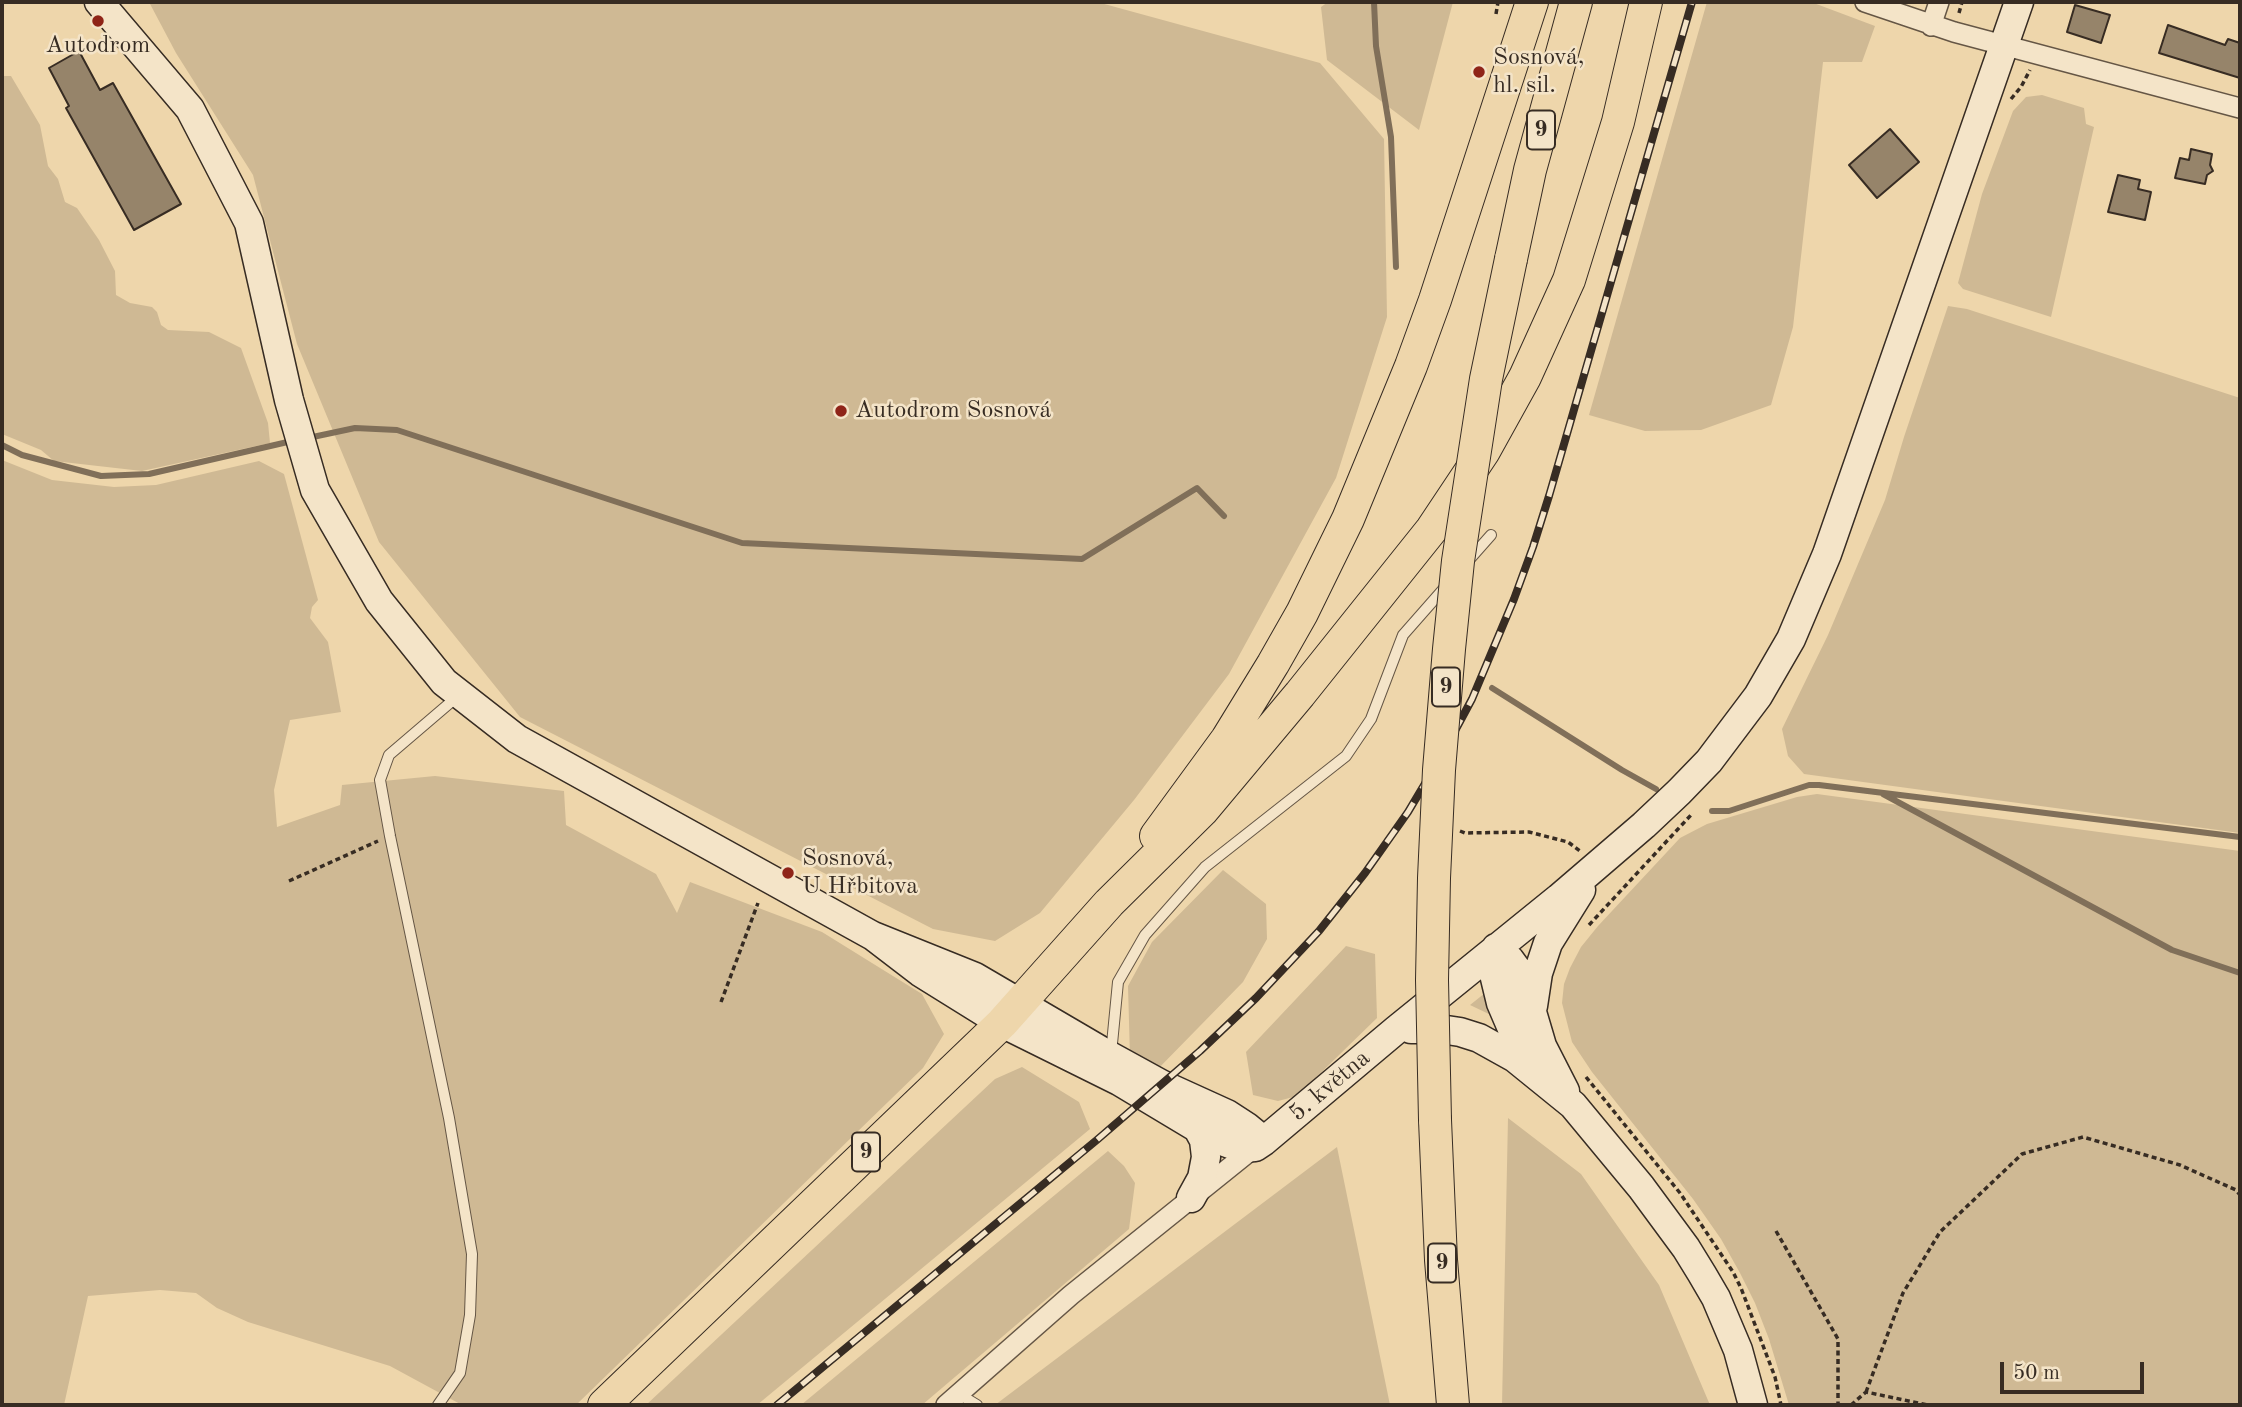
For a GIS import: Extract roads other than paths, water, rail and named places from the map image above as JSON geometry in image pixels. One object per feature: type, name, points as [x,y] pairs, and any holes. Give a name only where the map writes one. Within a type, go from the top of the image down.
[{"type":"main road","name":"9","points":[[1109,903],[1233,728],[1302,613],[1348,519],[1407,378],[1435,300],[1532,2]]},
{"type":"main road","name":"9","points":[[1453,1405],[1441,1260],[1435,1119],[1432,980],[1438,770],[1458,561],[1486,379],[1530,170],[1576,2]]},
{"type":"main road","name":"9","points":[[604,1405],[1011,1013],[1109,903],[1202,811],[1432,528],[1484,451],[1525,377],[1569,280],[1618,122],[1646,2]]},
{"type":"street","points":[[99,2],[190,109],[249,223],[289,400],[316,490],[379,601],[444,682],[517,739],[873,936],[975,977],[1011,1013],[1198,1129],[1234,1147],[1260,1144]]},
{"type":"street","points":[[1865,2],[1931,26],[2240,108]]},
{"type":"street","points":[[1931,26],[1939,2]]},
{"type":"street","name":"5. května","points":[[953,1400],[1071,1295],[1260,1144],[1600,863],[1679,792],[1709,761],[1758,696],[1791,639],[1814,589],[2019,2]]},
{"type":"street","points":[[1533,1016],[1538,973],[1548,943],[1600,863]]},
{"type":"street","points":[[1496,948],[1510,960],[1521,975],[1549,1063],[1573,1105]]},
{"type":"street","points":[[1496,948],[1494,974],[1501,1003],[1518,1045],[1540,1076]]},
{"type":"street","points":[[1011,1013],[1110,1056],[1161,1084],[1227,1114],[1247,1127],[1260,1144]]},
{"type":"street","points":[[1396,1030],[1418,1028],[1460,1032],[1494,1045],[1540,1076],[1573,1105],[1642,1187],[1702,1274],[1716,1298],[1738,1350],[1753,1405]]},
{"type":"street","points":[[1191,1198],[1202,1178],[1206,1157],[1204,1140],[1198,1129]]},
{"type":"lane","points":[[1110,1056],[1118,982],[1145,935],[1205,867],[1346,756],[1371,719],[1403,635],[1491,535]]},
{"type":"lane","points":[[438,1405],[460,1373],[470,1315],[472,1254],[449,1118],[380,780],[389,755],[460,694]]},
{"type":"lane","points":[[953,1400],[977,1405]]},
{"type":"waterway","points":[[1374,2],[1376,46],[1391,137],[1396,267]]},
{"type":"waterway","points":[[308,438],[355,428],[397,430],[742,543],[1082,559],[1197,488],[1224,516]]},
{"type":"waterway","points":[[2,445],[22,455],[101,476],[149,474],[292,441]]},
{"type":"waterway","points":[[1492,688],[1656,789]]},
{"type":"waterway","points":[[1712,811],[1729,811],[1809,785],[1819,785],[2240,837]]},
{"type":"waterway","points":[[1883,794],[2172,950],[2240,973]]},
{"type":"railway","points":[[777,1405],[1200,1051],[1256,998],[1319,931],[1408,812],[1472,699],[1533,547],[1692,2]]},
{"type":"place","name":"Autodrom","points":[[98,21]]},
{"type":"place","name":"Sosnová, hl. sil.","points":[[1479,72]]},
{"type":"place","name":"Autodrom Sosnová","points":[[841,411]]},
{"type":"place","name":"Sosnová, U Hřbitova","points":[[788,873]]}]
